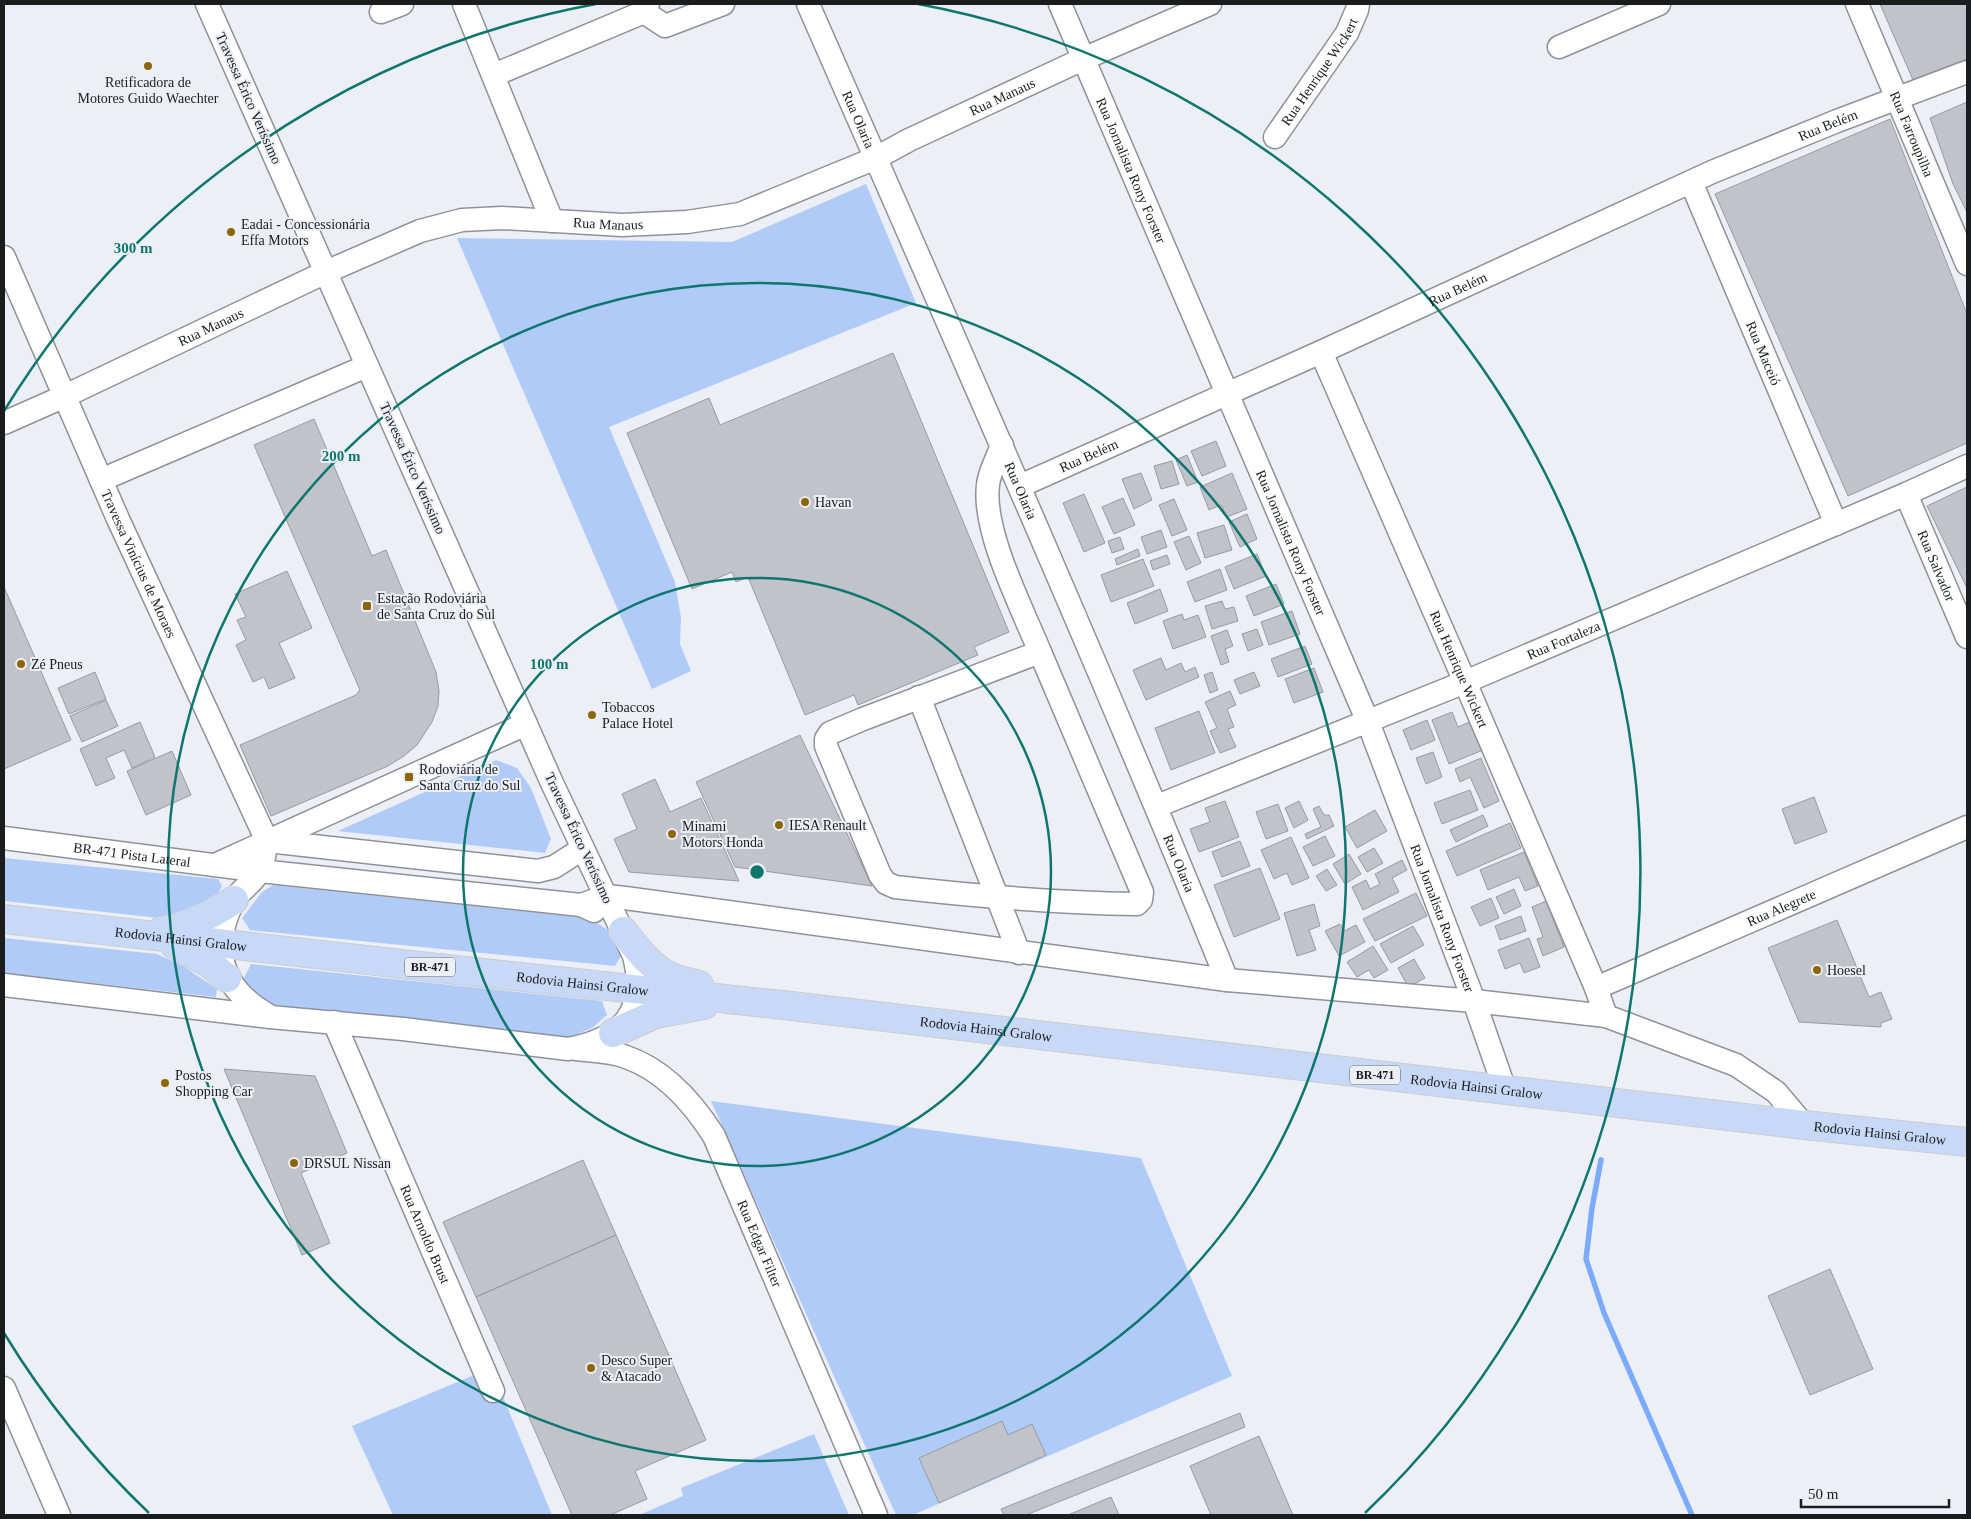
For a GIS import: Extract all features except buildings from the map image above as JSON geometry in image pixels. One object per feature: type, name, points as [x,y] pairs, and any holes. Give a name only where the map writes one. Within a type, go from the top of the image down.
[{"type":"main road","points":[[140,934],[177,929],[213,914],[234,900]]},
{"type":"main road","name":"Rodovia Hainsi Gralow","points":[[4,919],[783,1005],[1804,1125],[1967,1142]]},
{"type":"main road","points":[[623,931],[640,952],[658,969],[675,979],[783,1005]]},
{"type":"main road","points":[[140,934],[178,946],[209,962],[227,978]]},
{"type":"main road","points":[[613,1033],[656,1014],[708,1004],[783,1005]]},
{"type":"street","name":"Travessa Érico Veríssimo","points":[[207,4],[582,849],[634,956],[638,970],[639,989]]},
{"type":"street","points":[[381,12],[402,4]]},
{"type":"street","points":[[464,4],[552,220]]},
{"type":"street","points":[[494,75],[646,8],[665,26],[723,4]]},
{"type":"street","name":"Rua Olaria","points":[[808,4],[1020,486],[1157,806],[1227,980]]},
{"type":"street","name":"Rua Jornalista Rony Forster","points":[[1060,4],[1368,722],[1474,1001],[1505,1090]]},
{"type":"street","name":"Rua Manaus","points":[[4,423],[326,272],[420,232],[462,220],[502,218],[622,225],[687,222],[740,214],[876,158],[909,140],[1083,59],[1210,4]]},
{"type":"street","name":"Rua Henrique Wickert","points":[[1275,137],[1347,34],[1358,4]]},
{"type":"street","points":[[1560,47],[1660,4]]},
{"type":"street","name":"Rua Farroupilha","points":[[1857,4],[1967,264]]},
{"type":"street","name":"Rua Belém","points":[[1020,486],[1322,352],[1691,182],[1837,120],[1967,72]]},
{"type":"street","name":"Rua Maceió","points":[[1691,182],[1836,524]]},
{"type":"street","name":"Travessa Vinícius de Moraes","points":[[4,257],[165,622],[267,840]]},
{"type":"street","name":"Rua Henrique Wickert","points":[[1322,352],[1596,988],[1606,1016]]},
{"type":"street","points":[[101,480],[367,366]]},
{"type":"street","points":[[1002,445],[988,484],[988,514],[997,549],[1142,892],[1141,900],[1137,904],[1108,904],[895,887],[886,883],[880,874],[826,746],[826,739],[830,733],[1040,652]]},
{"type":"street","name":"Rua Fortaleza","points":[[1157,806],[1465,682],[1906,494],[1967,466]]},
{"type":"street","name":"Rua Salvador","points":[[1906,494],[1967,637]]},
{"type":"street","points":[[919,698],[1019,953]]},
{"type":"street","points":[[215,865],[526,724]]},
{"type":"street","name":"Rua Alegrete","points":[[1596,988],[1967,827]]},
{"type":"street","name":"BR-471 Pista Lateral","points":[[4,838],[260,871],[581,905]]},
{"type":"street","points":[[267,840],[538,871],[554,866],[582,849]]},
{"type":"street","points":[[267,840],[260,871],[234,900],[225,921],[222,955],[227,978],[235,990],[253,1007],[270,1016]]},
{"type":"street","points":[[581,905],[606,896],[1227,980],[1474,1001],[1606,1016],[1736,1065],[1776,1092],[1804,1125]]},
{"type":"street","points":[[581,905],[606,916],[623,931]]},
{"type":"street","name":"Rua Edgar Filter","points":[[4,985],[568,1048],[625,1056],[660,1075],[700,1113],[714,1136],[876,1515]]},
{"type":"street","points":[[568,1048],[592,1043],[613,1033],[634,1009],[639,989]]},
{"type":"street","name":"Rua Arnoldo Brust","points":[[334,1022],[493,1391]]},
{"type":"street","points":[[4,1388],[59,1515]]},
{"type":"shaded area","points":[[866,184],[916,303],[609,427],[675,582],[681,618],[680,644],[691,671],[652,689],[457,238],[732,242]]},
{"type":"shaded area","points":[[496,760],[517,768],[531,788],[551,839],[545,853],[338,831]]},
{"type":"shaded area","points":[[4,858],[218,879],[222,886],[216,897],[184,913],[159,918],[4,901]]},
{"type":"shaded area","points":[[273,885],[589,918],[608,930],[621,956],[615,966],[250,930],[242,918],[262,892]]},
{"type":"shaded area","points":[[4,938],[157,954],[183,966],[217,989],[216,997],[4,973]]},
{"type":"shaded area","points":[[251,964],[602,1001],[607,1015],[592,1028],[570,1037],[274,1005],[257,996],[244,978]]},
{"type":"shaded area","points":[[711,1101],[1141,1158],[1232,1376],[913,1515],[896,1515]]},
{"type":"shaded area","points":[[491,1368],[552,1515],[393,1515],[352,1426]]},
{"type":"shaded area","points":[[814,1434],[849,1515],[639,1515],[683,1496],[681,1488]]},
{"type":"waterway","points":[[1601,1160],[1592,1208],[1586,1259],[1604,1313],[1692,1515]]},
{"type":"place","name":"Retificadora de Motores Guido Waechter","points":[[148,66]]},
{"type":"place","name":"Eadai - Concessionária Effa Motors","points":[[231,232]]},
{"type":"place","name":"Havan","points":[[805,502]]},
{"type":"place","name":"Estação Rodoviária de Santa Cruz do Sul","points":[[367,606]]},
{"type":"place","name":"Zé Pneus","points":[[21,664]]},
{"type":"place","name":"Tobaccos Palace Hotel","points":[[592,715]]},
{"type":"place","name":"Rodoviária de Santa Cruz do Sul","points":[[409,777]]},
{"type":"place","name":"IESA Renault","points":[[779,825]]},
{"type":"place","name":"Minami Motors Honda","points":[[672,834]]},
{"type":"place","name":"Hoesel","points":[[1817,970]]},
{"type":"place","name":"Postos Shopping Car","points":[[165,1083]]},
{"type":"place","name":"DRSUL Nissan","points":[[294,1163]]},
{"type":"place","name":"Desco Super & Atacado","points":[[591,1368]]}]
